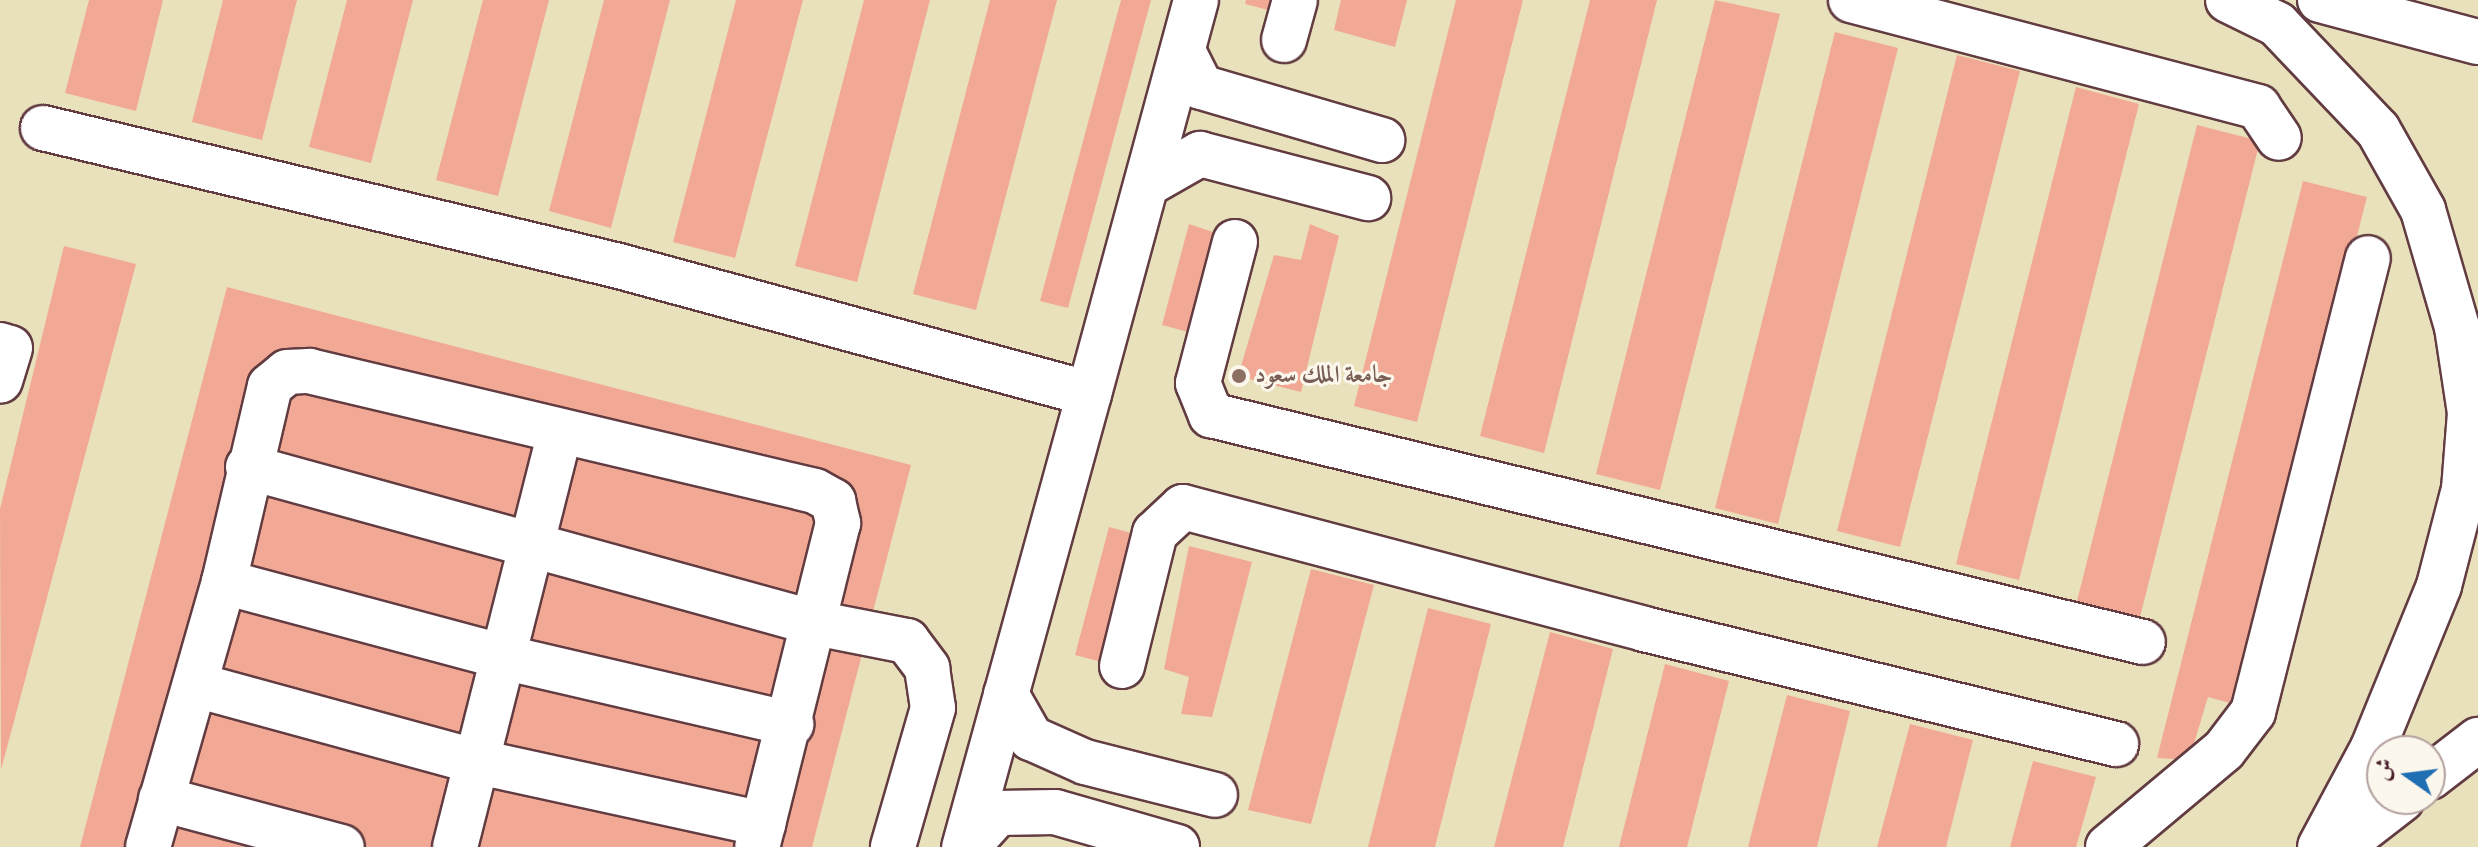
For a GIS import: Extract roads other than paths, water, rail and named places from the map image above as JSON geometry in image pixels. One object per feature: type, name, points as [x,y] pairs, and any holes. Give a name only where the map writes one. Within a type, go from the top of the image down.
[{"type":"main road","points":[[965,847],[1149,183],[1196,0]]},
{"type":"main road","points":[[1851,0],[2258,107],[2279,138]]},
{"type":"main road","points":[[2228,0],[2277,24],[2378,130],[2423,210],[2457,327],[2470,413],[2464,489],[2439,586],[2373,748],[2320,847]]},
{"type":"main road","points":[[2320,0],[2478,42]]},
{"type":"main road","points":[[1183,51],[1201,87],[1382,140]]},
{"type":"main road","points":[[43,128],[619,266],[1089,394]]},
{"type":"main road","points":[[1149,183],[1200,154],[1368,198]]},
{"type":"main road","points":[[1235,242],[1198,383],[1211,415],[2143,642]]},
{"type":"main road","points":[[2108,847],[2224,750],[2253,712],[2368,258]]},
{"type":"main road","points":[[148,847],[224,582],[248,467],[270,386],[287,372],[309,371],[815,491],[833,501],[838,523],[791,724],[760,836],[196,685]]},
{"type":"main road","points":[[455,847],[474,761],[507,658],[560,432]]},
{"type":"main road","points":[[248,467],[534,541],[815,623],[907,641],[927,668],[933,708],[893,847]]},
{"type":"main road","points":[[1122,666],[1155,533],[1183,507],[1644,629],[2116,744]]},
{"type":"main road","points":[[224,582],[507,658],[791,724]]},
{"type":"main road","points":[[1006,694],[1031,738],[1085,762],[1215,795]]},
{"type":"main road","points":[[2446,765],[2478,740]]},
{"type":"main road","points":[[161,799],[342,847]]},
{"type":"main road","points":[[965,847],[998,813],[1055,812],[1177,847]]},
{"type":"main road","points":[[2340,847],[2381,815]]},
{"type":"place","name":"جامعة الملك سعود","points":[[1239,376]]}]
